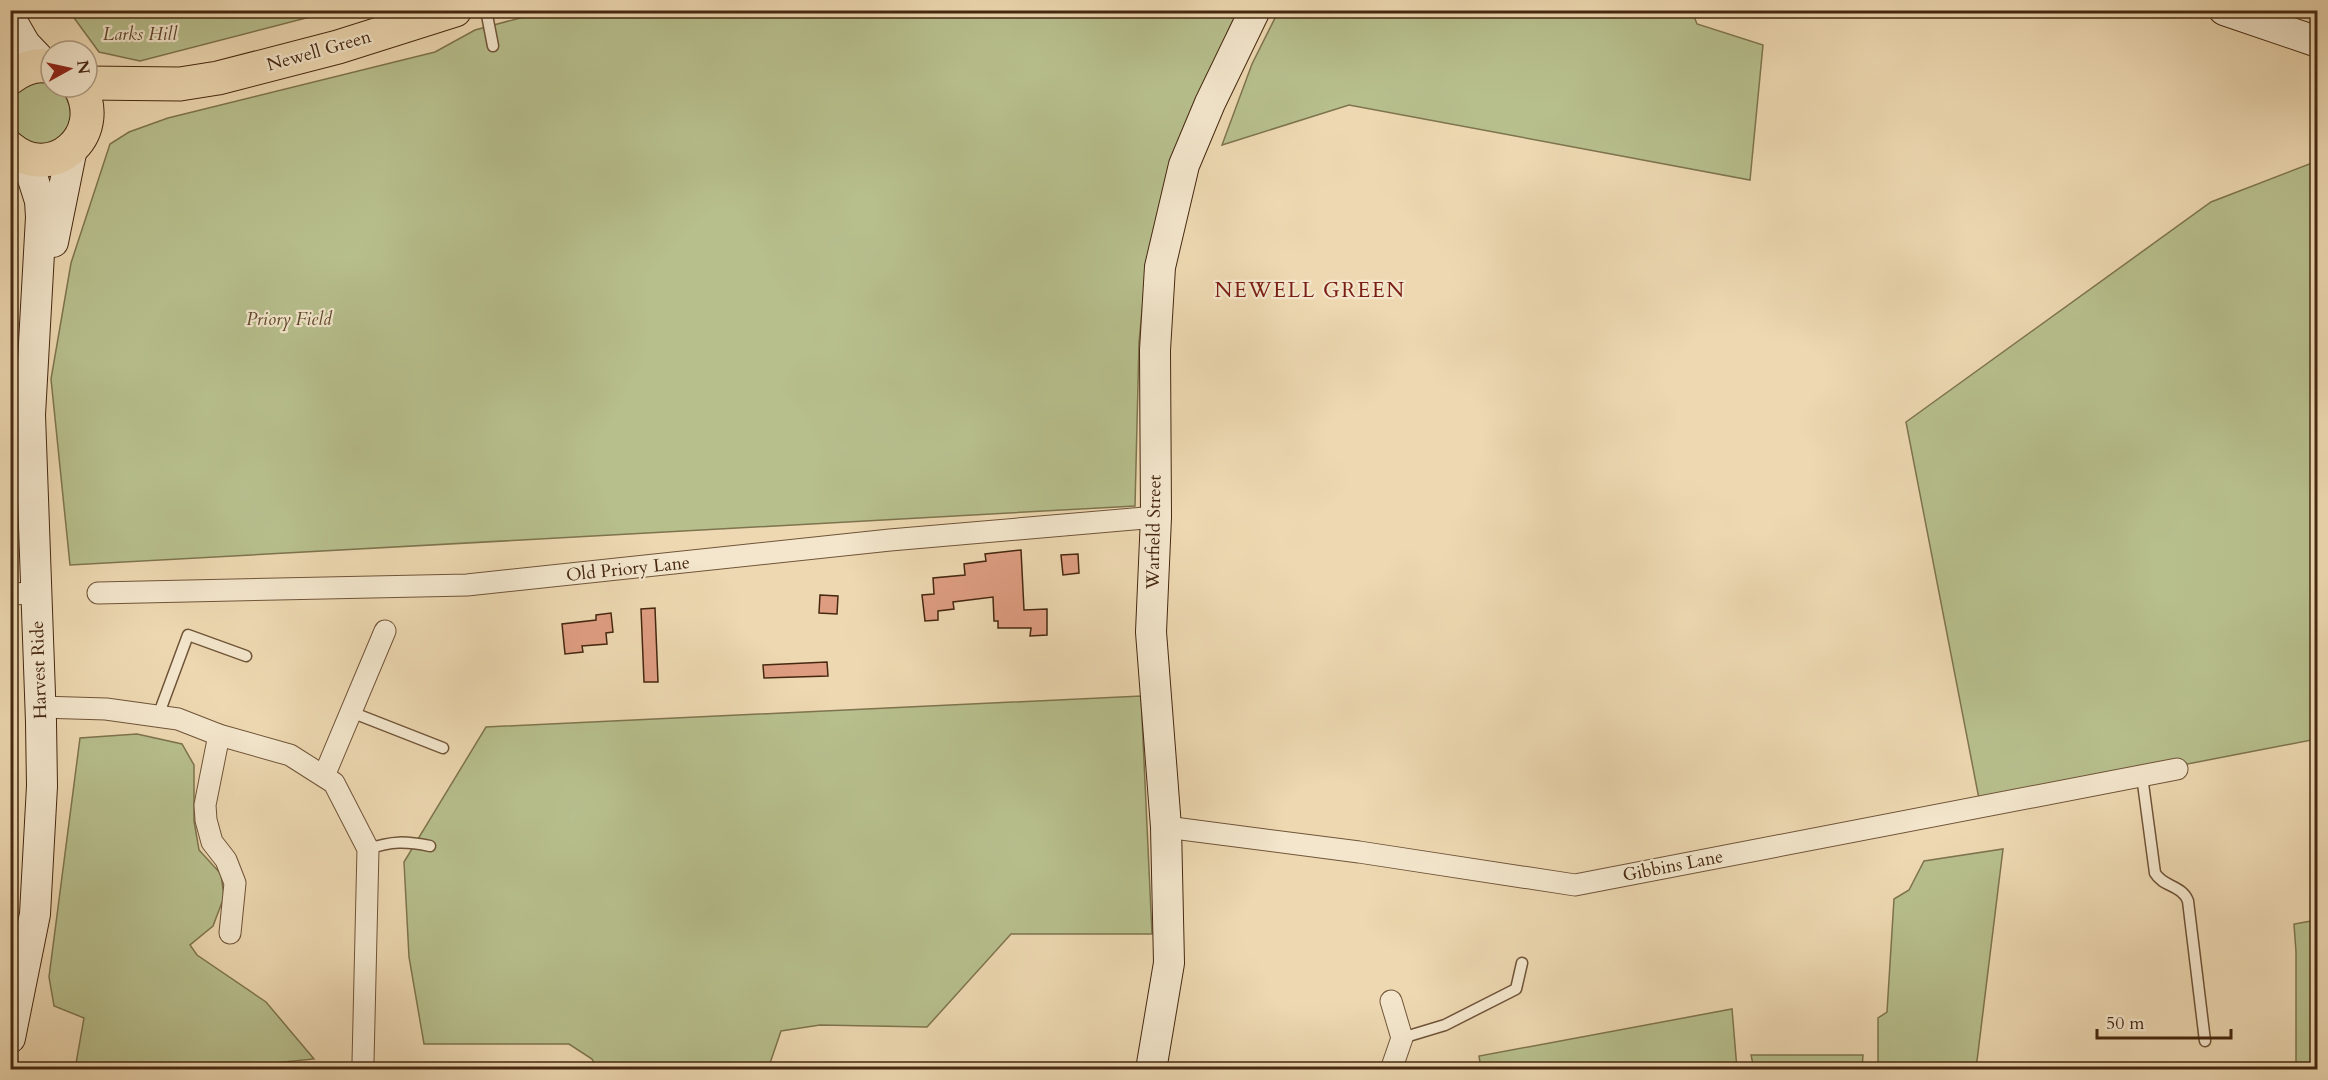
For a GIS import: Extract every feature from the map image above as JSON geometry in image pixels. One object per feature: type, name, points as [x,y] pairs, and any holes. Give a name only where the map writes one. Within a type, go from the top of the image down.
[{"type":"main road","name":"Newell Green","points":[[99,82],[180,84],[218,78],[267,67],[455,10]]},
{"type":"main road","points":[[10,78],[19,71],[39,66]]},
{"type":"main road","name":"Newell Green","points":[[18,153],[47,159],[61,156],[114,107],[180,84]]},
{"type":"main road","points":[[80,136],[89,114],[86,99]]},
{"type":"street","name":"Warfield Street","points":[[1151,1070],[1169,963],[1166,827],[1151,632],[1156,517],[1155,350],[1160,267],[1184,165],[1210,103],[1255,10]]},
{"type":"street","points":[[2224,10],[2318,42]]},
{"type":"street","points":[[10,18],[25,44],[39,57]]},
{"type":"street","name":"Harvest Ride","points":[[37,300],[80,136]]},
{"type":"street","name":"Harvest Ride","points":[[10,1038],[34,914],[42,786],[40,707],[24,593],[30,415],[40,252],[40,201],[18,153]]},
{"type":"street","name":"Old Priory Lane","points":[[98,593],[467,585],[890,540],[1156,517]]},
{"type":"street","points":[[324,776],[385,631]]},
{"type":"street","points":[[40,707],[106,709],[178,719],[219,735],[290,755],[334,783],[368,849],[363,1062]]},
{"type":"street","points":[[219,735],[204,805],[212,842],[226,860],[235,883],[230,933]]},
{"type":"street","name":"Gibbins Lane","points":[[1166,827],[1359,852],[1575,885],[2177,769]]},
{"type":"street","points":[[1391,1001],[1402,1038],[1391,1070]]},
{"type":"lane","points":[[486,10],[493,46]]},
{"type":"lane","points":[[158,716],[188,635],[246,656]]},
{"type":"lane","points":[[351,712],[443,748]]},
{"type":"lane","points":[[2142,776],[2155,873],[2163,883],[2183,892],[2188,901],[2205,1041]]},
{"type":"lane","points":[[368,849],[386,843],[404,841],[430,846]]},
{"type":"lane","points":[[1402,1038],[1445,1025],[1516,989],[1522,963]]},
{"type":"green space","points":[[1279,10],[1692,11],[1697,24],[1763,45],[1750,180],[1349,105],[1222,145],[1252,64]]},
{"type":"green space","name":"Larks Hill","points":[[69,11],[333,11],[140,61],[99,52],[99,39],[89,39]]},
{"type":"green space","name":"Priory Field","points":[[546,11],[1238,11],[1228,31],[1147,258],[1139,343],[1135,506],[70,565],[51,379],[71,263],[110,144],[129,132],[168,118],[435,52],[475,30]]},
{"type":"green space","points":[[39,82],[39,99],[67,99],[70,106],[70,121],[68,128],[57,140],[38,146],[13,130],[10,100],[22,86]]},
{"type":"green space","points":[[2317,161],[2317,739],[1980,804],[1906,422],[2211,202]]},
{"type":"green space","points":[[11,194],[17,206],[11,274]]},
{"type":"green space","points":[[1141,696],[1152,934],[1011,934],[927,1027],[820,1025],[781,1031],[768,1069],[597,1069],[592,1059],[569,1044],[424,1044],[409,957],[404,862],[486,727]]},
{"type":"green space","points":[[137,734],[182,744],[194,765],[194,821],[199,850],[221,874],[224,897],[213,926],[190,945],[197,955],[266,1002],[314,1059],[202,1070],[75,1069],[84,1018],[54,1006],[49,977],[80,738]]},
{"type":"green space","points":[[2003,849],[1976,1069],[1878,1069],[1878,1018],[1887,1012],[1894,899],[1909,890],[1924,861]]},
{"type":"green space","points":[[2317,920],[2317,1069],[2296,1069],[2294,924]]},
{"type":"green space","points":[[1732,1009],[1737,1069],[1481,1069],[1479,1056]]},
{"type":"green space","points":[[1751,1055],[1863,1055],[1862,1069],[1754,1069]]},
{"type":"building","points":[[1021,550],[1024,610],[1047,609],[1047,635],[1030,636],[1031,628],[998,628],[998,621],[994,621],[993,597],[953,602],[954,609],[938,611],[938,620],[925,621],[922,595],[934,594],[933,578],[965,575],[964,564],[986,561],[985,554]]},
{"type":"building","points":[[1078,554],[1079,573],[1063,575],[1061,555]]},
{"type":"building","points":[[820,595],[838,596],[837,614],[819,613]]},
{"type":"building","points":[[655,608],[658,682],[644,682],[641,609]]},
{"type":"building","points":[[611,613],[613,632],[606,633],[607,644],[582,646],[583,652],[565,654],[562,624],[596,620],[596,615]]},
{"type":"building","points":[[827,662],[828,676],[764,678],[763,665]]},
{"type":"district","name":"NEWELL GREEN","points":[[1310,290]]}]
